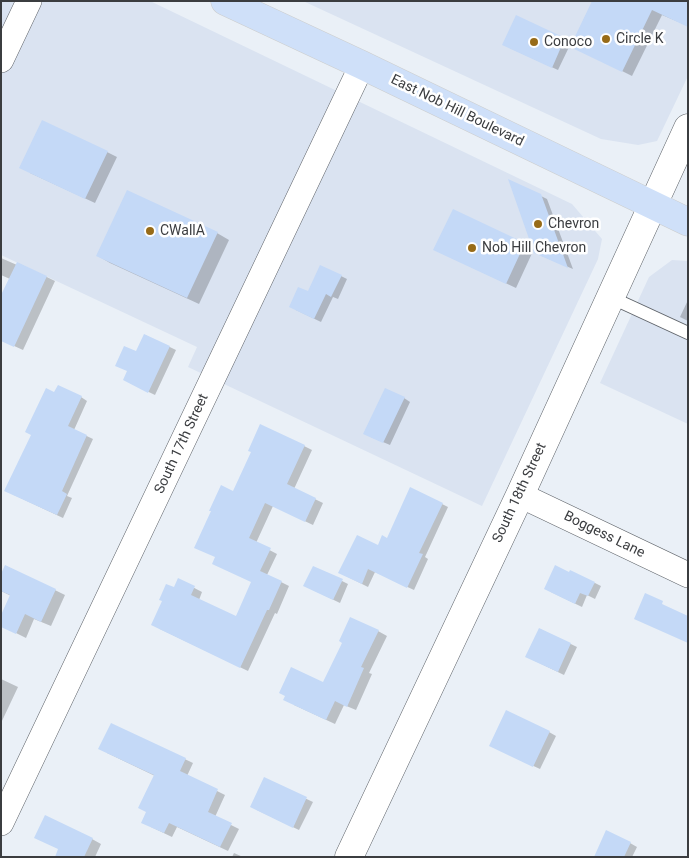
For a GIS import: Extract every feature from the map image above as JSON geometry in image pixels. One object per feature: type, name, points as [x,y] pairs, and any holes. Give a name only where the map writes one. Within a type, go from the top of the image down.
[{"type":"main road","name":"East Nob Hill Boulevard","points":[[225,1],[688,222]]},
{"type":"street","points":[[1,60],[29,1]]},
{"type":"street","name":"South 17th Street","points":[[1,823],[362,65]]},
{"type":"street","name":"South 18th Street","points":[[349,857],[520,495],[688,128]]},
{"type":"street","name":"Boggess Lane","points":[[520,495],[688,575]]},
{"type":"lane","points":[[610,297],[688,333]]},
{"type":"shaded area","points":[[1,1],[150,1],[572,204],[602,239],[598,259],[482,506],[188,367],[197,347],[1,255]]},
{"type":"shaded area","points":[[303,1],[688,1],[688,76],[657,141],[638,145],[601,139]]},
{"type":"shaded area","points":[[672,260],[688,261],[688,424],[600,383],[649,277]]},
{"type":"building","name":"Circle K","points":[[592,1],[688,1],[688,27],[652,10],[622,72],[570,47]]},
{"type":"building","name":"Conoco","points":[[516,15],[565,38],[552,68],[502,45]]},
{"type":"building","points":[[42,120],[108,151],[85,199],[19,168]]},
{"type":"building","name":"Chevron","points":[[508,179],[541,194],[568,268],[534,253]]},
{"type":"building","points":[[127,190],[218,232],[187,298],[96,256]]},
{"type":"building","name":"Nob Hill Chevron","points":[[453,209],[525,243],[506,284],[433,250]]},
{"type":"building","points":[[17,262],[47,276],[14,347],[1,341],[1,295]]},
{"type":"building","points":[[320,265],[342,275],[331,297],[326,294],[314,319],[289,307],[298,287],[308,291]]},
{"type":"building","points":[[144,334],[170,346],[148,393],[123,380],[127,371],[115,366],[124,346],[136,351]]},
{"type":"building","points":[[58,385],[82,396],[68,426],[87,435],[62,491],[67,494],[57,515],[4,491],[31,435],[25,432],[46,388],[54,392]]},
{"type":"building","points":[[385,388],[405,397],[383,443],[363,434]]},
{"type":"building","points":[[260,424],[305,445],[287,484],[316,498],[305,522],[265,503],[249,538],[271,548],[260,571],[282,581],[240,668],[151,625],[162,601],[159,600],[166,584],[174,587],[178,578],[195,586],[191,595],[236,616],[251,582],[212,564],[215,557],[194,548],[221,485],[233,491],[251,452],[248,451]]},
{"type":"building","points":[[410,487],[443,503],[419,553],[423,554],[407,588],[368,569],[362,584],[338,573],[357,535],[378,545],[382,535],[387,538]]},
{"type":"building","points":[[5,565],[56,589],[41,622],[25,614],[16,634],[1,627],[1,615],[10,595],[1,591],[1,574]]},
{"type":"building","points":[[555,565],[595,582],[588,596],[580,593],[575,604],[544,589]]},
{"type":"building","points":[[313,566],[343,579],[333,600],[303,586]]},
{"type":"building","points":[[645,593],[663,601],[662,604],[688,616],[688,643],[634,619]]},
{"type":"building","points":[[350,617],[379,630],[361,667],[364,668],[347,707],[335,701],[326,720],[283,700],[285,696],[279,693],[291,667],[323,682],[342,643],[339,641]]},
{"type":"building","points":[[539,628],[571,643],[558,672],[525,657]]},
{"type":"building","points":[[506,710],[550,731],[533,767],[489,746]]},
{"type":"building","points":[[111,723],[186,758],[180,771],[218,789],[208,812],[232,823],[220,847],[169,823],[164,833],[141,823],[146,812],[138,808],[154,775],[98,749]]},
{"type":"building","points":[[264,777],[307,797],[293,828],[250,807]]},
{"type":"building","points":[[45,815],[93,838],[84,857],[55,857],[58,849],[34,838]]},
{"type":"building","points":[[606,830],[631,842],[624,857],[594,857]]},
{"type":"place","name":"Circle K","points":[[606,39]]},
{"type":"place","name":"Conoco","points":[[534,42]]},
{"type":"place","name":"Chevron","points":[[538,224]]},
{"type":"place","name":"CWallA","points":[[150,231]]},
{"type":"place","name":"Nob Hill Chevron","points":[[472,248]]}]
